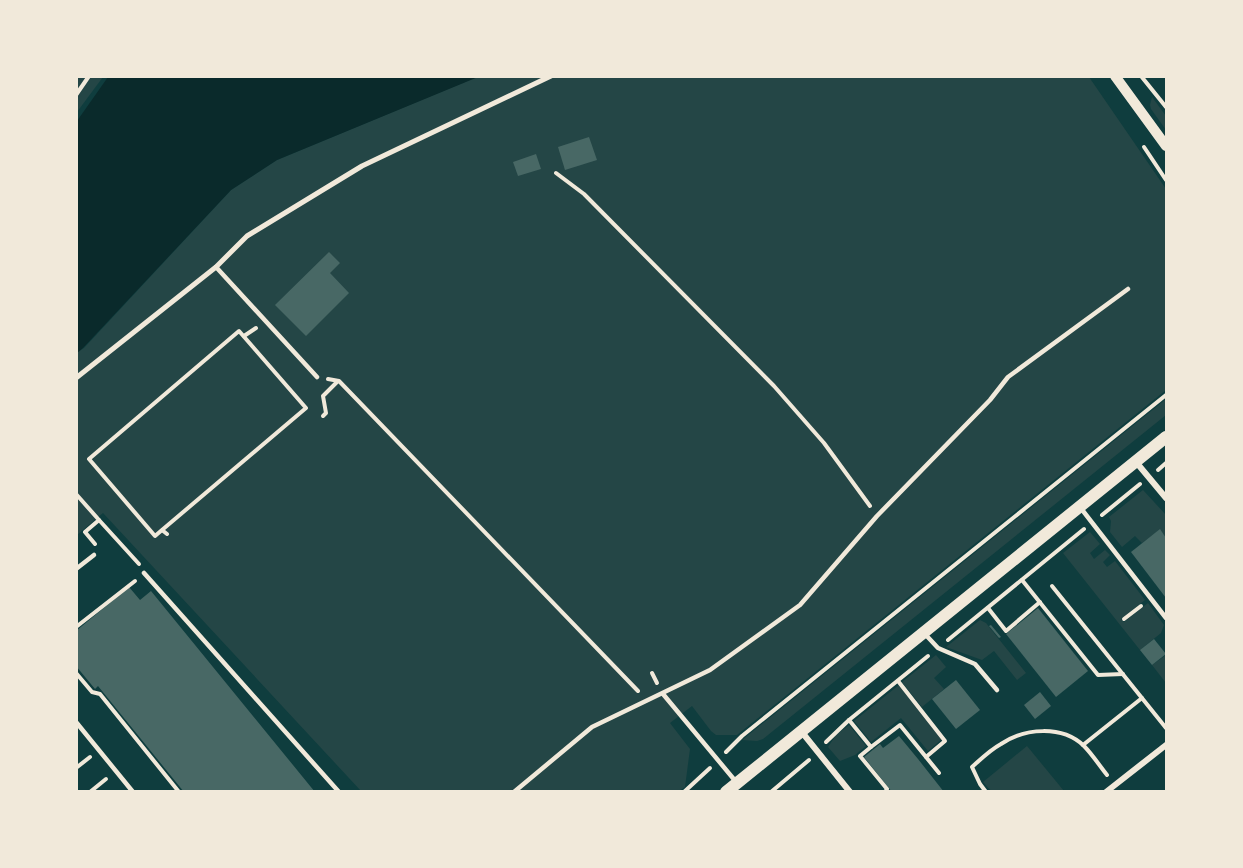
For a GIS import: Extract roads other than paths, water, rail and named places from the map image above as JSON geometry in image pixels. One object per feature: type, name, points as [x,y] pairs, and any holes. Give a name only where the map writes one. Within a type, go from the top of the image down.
[{"type":"main road","points":[[726,792],[1167,437]]},
{"type":"street","points":[[76,378],[216,267],[247,236],[362,166],[551,76]]},
{"type":"street","points":[[1115,76],[1167,146]]},
{"type":"street","points":[[1136,461],[1167,498]]},
{"type":"street","points":[[801,731],[850,792]]},
{"type":"street","points":[[1107,792],[1167,744]]},
{"type":"lane","points":[[216,267],[317,377]]},
{"type":"lane","points":[[513,792],[592,727],[710,670],[800,605],[877,516],[990,400],[1008,377],[1128,289]]},
{"type":"lane","points":[[1080,507],[1167,618]]},
{"type":"lane","points":[[76,569],[94,555]]},
{"type":"lane","points":[[144,573],[339,792]]},
{"type":"lane","points":[[924,633],[938,648],[975,664],[997,690]]},
{"type":"lane","points":[[663,694],[737,783]]},
{"type":"lane","points":[[76,722],[133,792]]}]
